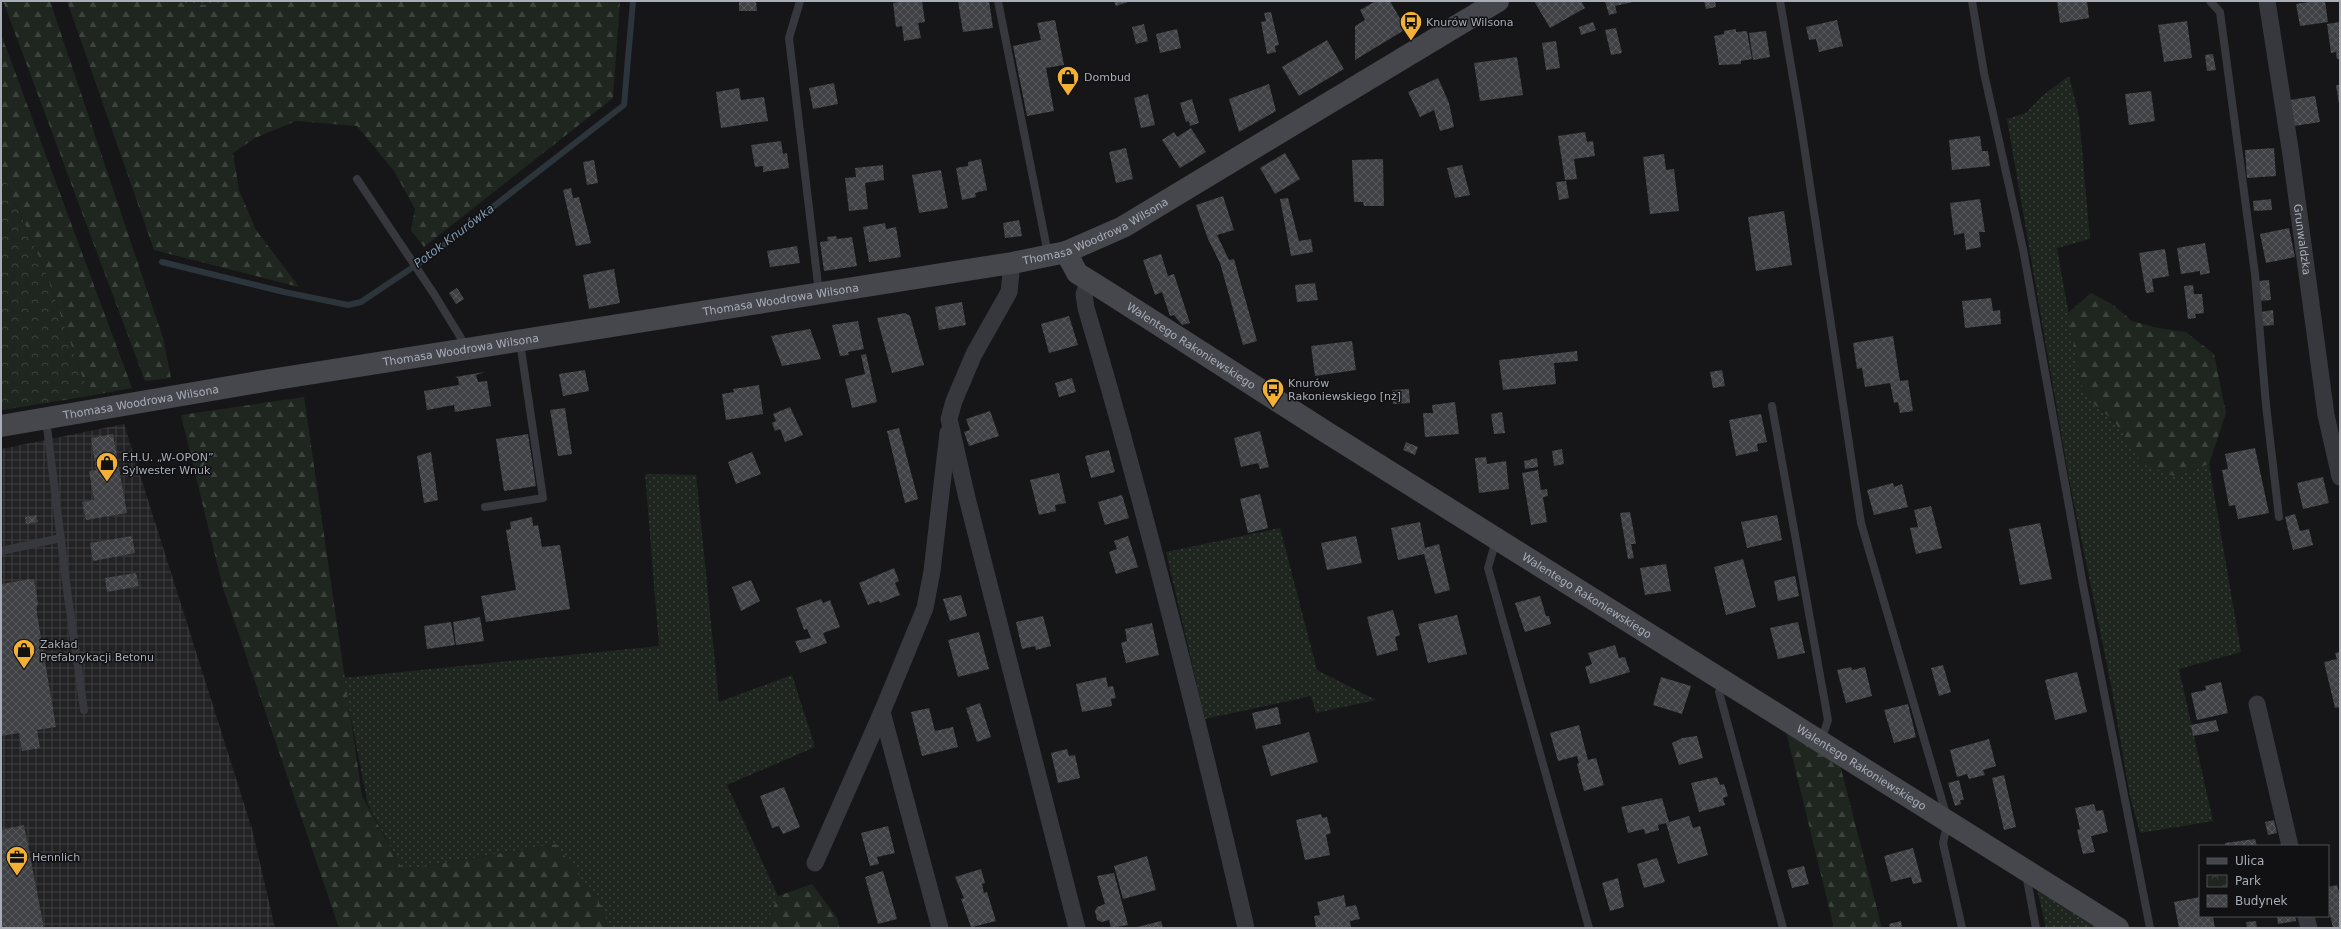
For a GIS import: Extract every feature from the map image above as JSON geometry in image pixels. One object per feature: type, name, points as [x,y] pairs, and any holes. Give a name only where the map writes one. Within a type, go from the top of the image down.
[{"type":"street","name":"Thomasa Woodrowa Wilsona","points":[[1,426],[464,350],[1012,263],[1057,254],[1123,227],[1498,1]]},
{"type":"street","name":"Grunwaldzka","points":[[2267,1],[2291,155],[2326,415],[2340,476]]},
{"type":"street","name":"Walentego Rakoniewskiego","points":[[1057,254],[1089,280],[1496,539],[2118,928]]},
{"type":"street","points":[[815,863],[882,712],[925,608],[932,571],[949,419],[954,400],[974,354],[1009,292],[1012,263]]},
{"type":"street","points":[[1089,280],[1084,294],[1086,308],[1142,500],[1205,752],[1246,928]]},
{"type":"street","points":[[949,419],[969,506],[1077,928]]},
{"type":"street","points":[[2257,704],[2290,845]]},
{"type":"street","points":[[882,712],[940,928]]},
{"type":"street","points":[[2306,917],[2309,928]]},
{"type":"lane","points":[[800,1],[789,38],[819,294]]},
{"type":"lane","points":[[998,1],[1057,254]]},
{"type":"lane","points":[[1780,1],[1800,119],[1861,523],[1948,821],[1943,843],[1962,928]]},
{"type":"lane","points":[[1972,1],[1984,73],[2023,248],[2083,585],[2150,928]]},
{"type":"lane","points":[[2210,1],[2220,12],[2253,258],[2266,405],[2279,517]]},
{"type":"lane","points":[[357,179],[409,254],[461,338],[464,350]]},
{"type":"lane","points":[[485,507],[543,498],[520,341]]},
{"type":"lane","points":[[1772,406],[1828,720],[1821,741]]},
{"type":"lane","points":[[46,418],[84,710]]},
{"type":"lane","points":[[1,551],[61,538]]},
{"type":"lane","points":[[1496,539],[1488,568],[1589,928]]},
{"type":"lane","points":[[1726,682],[1719,692],[1783,928]]},
{"type":"lane","points":[[2025,869],[2036,928]]},
{"type":"shaded area","points":[[124,424],[252,829],[275,928],[1,928],[1,449]]},
{"type":"green space","points":[[3,1],[50,1],[163,338],[171,378],[145,381]]},
{"type":"green space","points":[[67,1],[165,1],[207,5],[234,1],[620,1],[613,98],[424,247],[411,230],[415,209],[394,171],[357,126],[296,121],[255,138],[233,153],[239,190],[256,230],[299,287],[154,250]]},
{"type":"green space","points":[[165,1],[234,1],[234,2],[207,5]]},
{"type":"green space","points":[[1,34],[132,388],[89,396],[44,268],[1,170]]},
{"type":"green space","points":[[2069,76],[2079,116],[2090,239],[2057,248],[2081,384],[2094,404],[2175,476],[2209,464],[2241,652],[2179,669],[2213,821],[2140,833],[2130,797],[2111,685],[2069,479],[2007,119],[2026,113],[2042,96]]},
{"type":"green space","points":[[1,170],[44,268],[89,396],[2,410]]},
{"type":"green space","points":[[2091,293],[2112,304],[2132,321],[2158,328],[2186,332],[2214,354],[2226,413],[2209,464],[2175,476],[2142,464],[2115,422],[2094,404],[2081,384],[2068,313]]},
{"type":"green space","points":[[304,397],[362,796],[403,870],[556,844],[604,910],[608,928],[339,928],[223,588],[181,415]]},
{"type":"green space","points":[[645,474],[696,475],[719,702],[792,675],[815,747],[727,785],[778,896],[765,928],[608,928],[556,844],[403,870],[368,805],[343,678],[659,646]]},
{"type":"green space","points":[[1280,528],[1317,670],[1376,700],[1316,713],[1311,696],[1205,719],[1166,552]]},
{"type":"green space","points":[[1786,731],[1840,765],[1882,928],[1834,928]]},
{"type":"green space","points":[[812,884],[838,919],[839,928],[765,928],[778,896]]},
{"type":"green space","points":[[2037,889],[2098,928],[2046,928]]},
{"type":"building","points":[[739,1],[756,1],[757,11],[739,11]]},
{"type":"building","points":[[922,1],[925,22],[918,23],[921,38],[904,41],[902,26],[896,27],[893,3]]},
{"type":"building","points":[[958,1],[989,1],[993,28],[963,32]]},
{"type":"building","points":[[1114,1],[1131,1],[1116,6]]},
{"type":"building","points":[[1376,1],[1390,1],[1406,29],[1355,60],[1355,26],[1365,20],[1360,10]]},
{"type":"building","points":[[1534,1],[1581,1],[1585,8],[1550,28]]},
{"type":"building","points":[[1605,1],[1633,2],[1615,6],[1617,13],[1609,15]]},
{"type":"building","points":[[1704,1],[1715,1],[1716,7],[1706,9]]},
{"type":"building","points":[[2057,1],[2087,1],[2089,18],[2060,23]]},
{"type":"building","points":[[2325,1],[2328,22],[2300,26],[2296,4]]},
{"type":"building","points":[[1271,12],[1279,45],[1275,46],[1276,52],[1267,54],[1261,22],[1266,21],[1264,13]]},
{"type":"building","points":[[1055,20],[1064,65],[1046,68],[1054,111],[1027,116],[1013,46],[1041,40],[1037,23]]},
{"type":"building","points":[[1837,20],[1843,46],[1819,52],[1816,39],[1809,40],[1806,27]]},
{"type":"building","points":[[2187,21],[2192,58],[2164,62],[2158,25]]},
{"type":"building","points":[[1593,22],[1596,30],[1581,35],[1579,27]]},
{"type":"building","points":[[2340,22],[2340,59],[2337,59],[2336,52],[2331,53],[2327,24]]},
{"type":"building","points":[[1144,24],[1148,41],[1136,44],[1132,27]]},
{"type":"building","points":[[1616,28],[1622,53],[1611,55],[1605,30]]},
{"type":"building","points":[[1177,29],[1181,48],[1160,53],[1156,34]]},
{"type":"building","points":[[1736,29],[1736,32],[1747,31],[1752,59],[1741,61],[1741,64],[1719,65],[1714,36],[1724,34],[1724,31]]},
{"type":"building","points":[[1766,31],[1770,57],[1753,60],[1749,33]]},
{"type":"building","points":[[1327,40],[1344,69],[1299,96],[1282,67]]},
{"type":"building","points":[[1556,41],[1560,68],[1546,70],[1542,43]]},
{"type":"building","points":[[2213,54],[2216,70],[2207,71],[2205,55]]},
{"type":"building","points":[[1517,57],[1523,95],[1480,101],[1474,63]]},
{"type":"building","points":[[1438,78],[1449,103],[1454,127],[1440,131],[1434,110],[1420,117],[1408,92]]},
{"type":"building","points":[[834,83],[838,104],[813,109],[809,88]]},
{"type":"building","points":[[1269,84],[1276,111],[1239,132],[1229,99]]},
{"type":"building","points":[[2336,85],[2340,85],[2340,104],[2339,104]]},
{"type":"building","points":[[739,88],[741,100],[764,97],[768,121],[721,128],[716,92]]},
{"type":"building","points":[[2151,91],[2155,121],[2129,125],[2125,94]]},
{"type":"building","points":[[1148,94],[1155,125],[1141,128],[1134,98]]},
{"type":"building","points":[[2315,96],[2320,122],[2294,126],[2290,100]]},
{"type":"building","points":[[1192,99],[1199,123],[1190,126],[1189,121],[1186,122],[1180,103]]},
{"type":"building","points":[[1191,128],[1206,152],[1180,168],[1162,140],[1174,132],[1177,137]]},
{"type":"building","points":[[1585,132],[1587,142],[1593,141],[1595,156],[1574,159],[1577,179],[1565,180],[1558,136]]},
{"type":"building","points":[[1980,136],[1982,151],[1988,151],[1990,166],[1952,170],[1949,140]]},
{"type":"building","points":[[781,141],[783,154],[787,153],[789,168],[763,172],[763,166],[755,167],[751,145]]},
{"type":"building","points":[[1126,148],[1133,179],[1116,183],[1109,152]]},
{"type":"building","points":[[2274,148],[2276,176],[2247,178],[2245,150]]},
{"type":"building","points":[[1285,153],[1300,179],[1275,194],[1260,168]]},
{"type":"building","points":[[1664,154],[1666,170],[1674,169],[1679,211],[1650,214],[1643,157]]},
{"type":"building","points":[[981,159],[987,190],[975,193],[976,197],[962,200],[956,168],[968,166],[968,162]]},
{"type":"building","points":[[1383,159],[1384,206],[1364,206],[1363,202],[1354,202],[1352,160]]},
{"type":"building","points":[[594,160],[598,183],[587,185],[583,162]]},
{"type":"building","points":[[883,165],[884,180],[865,183],[868,209],[849,211],[845,178],[856,177],[855,168]]},
{"type":"building","points":[[1462,165],[1470,195],[1455,198],[1447,168]]},
{"type":"building","points":[[941,170],[948,208],[919,213],[912,175]]},
{"type":"building","points":[[1566,181],[1569,198],[1559,200],[1556,182]]},
{"type":"building","points":[[571,188],[573,198],[579,197],[591,243],[576,246],[563,190]]},
{"type":"building","points":[[1223,196],[1234,230],[1217,235],[1229,260],[1234,259],[1257,341],[1243,345],[1220,263],[1208,239],[1196,205]]},
{"type":"building","points":[[1288,198],[1299,241],[1311,239],[1313,252],[1291,256],[1280,199]]},
{"type":"building","points":[[1980,199],[1985,232],[1979,232],[1981,247],[1966,250],[1964,233],[1954,235],[1950,203]]},
{"type":"building","points":[[2271,199],[2272,210],[2254,211],[2253,201]]},
{"type":"building","points":[[1784,211],[1792,265],[1756,271],[1748,217]]},
{"type":"building","points":[[1019,220],[1022,236],[1005,238],[1003,223]]},
{"type":"building","points":[[885,223],[886,229],[896,227],[901,257],[869,262],[863,227]]},
{"type":"building","points":[[2289,228],[2295,257],[2266,263],[2260,234]]},
{"type":"building","points":[[836,236],[837,239],[852,237],[857,266],[824,271],[820,242],[828,241],[827,237]]},
{"type":"building","points":[[2205,243],[2210,273],[2200,275],[2200,271],[2181,274],[2177,248]]},
{"type":"building","points":[[797,246],[800,263],[770,267],[767,251]]},
{"type":"building","points":[[2165,249],[2169,276],[2152,279],[2154,292],[2146,293],[2139,253]]},
{"type":"building","points":[[1161,254],[1168,276],[1174,274],[1190,323],[1182,325],[1174,315],[1170,316],[1162,292],[1155,295],[1143,260]]},
{"type":"building","points":[[614,269],[620,303],[589,309],[583,275]]},
{"type":"building","points":[[2269,280],[2271,300],[2260,301],[2259,281]]},
{"type":"building","points":[[1315,283],[1318,300],[1297,302],[1295,285]]},
{"type":"building","points":[[2193,285],[2194,294],[2202,294],[2204,313],[2195,314],[2196,318],[2188,319],[2184,286]]},
{"type":"building","points":[[457,288],[464,299],[456,304],[449,293]]},
{"type":"building","points":[[1991,298],[1993,311],[2000,310],[2001,324],[1965,328],[1962,301]]},
{"type":"building","points":[[962,302],[966,325],[939,330],[935,307]]},
{"type":"building","points":[[2273,310],[2274,325],[2262,326],[2261,312]]},
{"type":"building","points":[[905,313],[910,316],[924,365],[892,373],[877,318]]},
{"type":"building","points":[[1069,316],[1078,345],[1049,353],[1041,324]]},
{"type":"building","points":[[858,321],[864,349],[848,352],[849,355],[840,356],[832,325]]},
{"type":"building","points":[[810,329],[821,359],[782,366],[771,336]]},
{"type":"building","points":[[1893,336],[1900,381],[1908,380],[1913,411],[1900,413],[1898,402],[1894,403],[1890,383],[1865,387],[1862,368],[1857,369],[1853,343]]},
{"type":"building","points":[[1352,341],[1356,370],[1315,376],[1311,346]]},
{"type":"building","points":[[1577,351],[1578,361],[1554,363],[1556,384],[1503,390],[1499,360]]},
{"type":"building","points":[[866,354],[877,402],[852,408],[845,379],[865,374],[861,355]]},
{"type":"building","points":[[585,370],[589,391],[563,396],[559,374]]},
{"type":"building","points":[[1722,370],[1725,386],[1713,388],[1710,372]]},
{"type":"building","points":[[485,372],[476,375],[478,382],[487,381],[491,406],[455,412],[454,405],[427,410],[424,391],[459,385],[458,378],[455,377]]},
{"type":"building","points":[[1072,378],[1076,392],[1059,397],[1055,383]]},
{"type":"building","points":[[759,385],[763,414],[726,420],[722,394],[734,392],[733,389]]},
{"type":"building","points":[[1409,389],[1410,403],[1393,404],[1392,390]]},
{"type":"building","points":[[1455,402],[1459,434],[1425,437],[1423,413],[1433,413],[1432,405]]},
{"type":"building","points":[[790,407],[803,435],[785,442],[780,429],[775,431],[772,423],[776,421],[773,414]]},
{"type":"building","points":[[565,408],[572,454],[558,456],[550,410]]},
{"type":"building","points":[[990,411],[999,436],[969,446],[964,432],[970,430],[966,419]]},
{"type":"building","points":[[1502,412],[1505,433],[1494,434],[1491,414]]},
{"type":"building","points":[[1761,414],[1767,442],[1757,444],[1758,451],[1736,456],[1729,420]]},
{"type":"building","points":[[899,428],[918,499],[905,503],[887,431]]},
{"type":"building","points":[[1260,431],[1269,467],[1260,469],[1258,463],[1241,467],[1234,438]]},
{"type":"building","points":[[113,434],[127,513],[86,520],[82,502],[94,500],[89,471],[96,470],[91,438]]},
{"type":"building","points":[[528,434],[536,486],[504,491],[496,439]]},
{"type":"building","points":[[1406,442],[1418,447],[1415,455],[1403,450]]},
{"type":"building","points":[[2255,448],[2269,513],[2238,519],[2235,505],[2229,506],[2222,470],[2228,469],[2225,454]]},
{"type":"building","points":[[1562,449],[1564,464],[1554,466],[1552,451]]},
{"type":"building","points":[[1109,450],[1115,472],[1091,478],[1085,456]]},
{"type":"building","points":[[431,452],[438,500],[424,503],[417,456]]},
{"type":"building","points":[[752,452],[761,474],[736,484],[728,462]]},
{"type":"building","points":[[1486,457],[1487,464],[1506,461],[1509,489],[1479,493],[1475,458]]},
{"type":"building","points":[[1537,458],[1538,467],[1525,469],[1524,461]]},
{"type":"building","points":[[1538,470],[1541,490],[1547,489],[1548,496],[1543,497],[1547,522],[1531,525],[1522,473]]},
{"type":"building","points":[[1059,473],[1066,503],[1055,505],[1056,511],[1039,515],[1030,480]]},
{"type":"building","points":[[2323,477],[2329,503],[2303,509],[2297,483]]},
{"type":"building","points":[[1893,483],[1894,487],[1902,484],[1908,507],[1874,515],[1867,490]]},
{"type":"building","points":[[1260,494],[1268,528],[1248,533],[1240,499]]},
{"type":"building","points":[[1122,495],[1129,518],[1105,525],[1098,502]]},
{"type":"building","points":[[1931,506],[1942,548],[1916,554],[1910,528],[1918,527],[1914,510]]},
{"type":"building","points":[[1630,512],[1636,544],[1631,544],[1634,558],[1628,559],[1620,513]]},
{"type":"building","points":[[2295,514],[2300,531],[2309,529],[2313,545],[2293,550],[2285,517]]},
{"type":"building","points":[[36,515],[38,522],[26,524],[25,517]]},
{"type":"building","points":[[1777,515],[1782,540],[1747,548],[1741,522]]},
{"type":"building","points":[[532,517],[533,526],[538,525],[542,547],[560,545],[570,609],[486,622],[481,596],[516,590],[506,530],[511,529],[510,522]]},
{"type":"building","points":[[1420,522],[1425,548],[1439,544],[1450,590],[1435,594],[1424,554],[1398,560],[1391,528]]},
{"type":"building","points":[[2040,523],[2052,579],[2020,585],[2009,529]]},
{"type":"building","points":[[132,536],[135,553],[93,561],[90,543]]},
{"type":"building","points":[[1128,536],[1138,567],[1116,574],[1109,552],[1117,549],[1114,541]]},
{"type":"building","points":[[1356,536],[1362,563],[1327,570],[1321,543]]},
{"type":"building","points":[[1743,559],[1756,607],[1726,615],[1714,567]]},
{"type":"building","points":[[1666,564],[1671,591],[1645,595],[1640,568]]},
{"type":"building","points":[[894,568],[899,581],[895,583],[900,595],[880,603],[879,601],[868,605],[859,583]]},
{"type":"building","points":[[136,573],[139,586],[107,592],[105,578]]},
{"type":"building","points":[[1795,576],[1799,596],[1778,601],[1774,581]]},
{"type":"building","name":"Zakład Prefabrykacji Betonu","points":[[34,579],[38,604],[36,608],[56,727],[37,730],[40,748],[22,751],[19,733],[1,736],[1,584]]},
{"type":"building","points":[[751,580],[760,601],[741,611],[732,587]]},
{"type":"building","points":[[961,595],[967,616],[950,621],[943,599]]},
{"type":"building","points":[[1540,596],[1546,616],[1549,616],[1551,624],[1525,632],[1515,603]]},
{"type":"building","points":[[821,599],[823,603],[830,600],[840,627],[823,633],[827,643],[800,653],[795,641],[811,638],[807,629],[804,630],[796,608]]},
{"type":"building","points":[[1393,610],[1400,635],[1395,637],[1398,650],[1377,656],[1367,617]]},
{"type":"building","points":[[1457,615],[1467,654],[1428,663],[1418,624]]},
{"type":"building","points":[[1043,616],[1051,646],[1036,650],[1035,646],[1022,649],[1016,622]]},
{"type":"building","points":[[480,617],[484,641],[456,645],[453,622]]},
{"type":"building","points":[[451,622],[455,645],[427,649],[424,626]]},
{"type":"building","points":[[1798,622],[1805,653],[1778,659],[1770,628]]},
{"type":"building","points":[[1152,623],[1159,655],[1126,663],[1121,643],[1127,641],[1125,629]]},
{"type":"building","points":[[979,632],[989,669],[958,677],[948,640]]},
{"type":"building","points":[[1615,645],[1619,658],[1625,657],[1630,672],[1590,684],[1585,667],[1592,664],[1588,653]]},
{"type":"building","points":[[2340,652],[2340,707],[2335,708],[2324,662],[2337,659],[2335,653]]},
{"type":"building","points":[[1943,665],[1951,692],[1939,696],[1931,668]]},
{"type":"building","points":[[1851,667],[1852,670],[1865,667],[1872,696],[1846,703],[1837,670]]},
{"type":"building","points":[[2077,672],[2087,712],[2055,720],[2045,680]]},
{"type":"building","points":[[1106,677],[1108,687],[1113,686],[1116,698],[1111,699],[1112,706],[1082,712],[1076,684]]},
{"type":"building","points":[[1661,677],[1691,686],[1682,714],[1653,705]]},
{"type":"building","points":[[2221,682],[2228,713],[2197,720],[2191,693],[2206,690],[2205,686]]},
{"type":"building","points":[[980,703],[991,737],[977,742],[966,708]]},
{"type":"building","points":[[1908,704],[1916,737],[1894,743],[1884,710]]},
{"type":"building","points":[[1278,707],[1281,724],[1256,729],[1252,713]]},
{"type":"building","points":[[929,708],[935,731],[953,727],[958,747],[922,756],[911,712]]},
{"type":"building","points":[[2216,720],[2219,731],[2193,736],[2191,725]]},
{"type":"building","points":[[1579,725],[1588,760],[1596,758],[1604,785],[1584,791],[1577,764],[1579,763],[1577,756],[1558,761],[1550,733]]},
{"type":"building","points":[[1309,732],[1318,762],[1271,776],[1262,746]]},
{"type":"building","points":[[1697,736],[1703,758],[1679,765],[1672,743],[1682,738]]},
{"type":"building","points":[[1989,739],[1996,766],[1983,770],[1985,775],[1969,779],[1967,774],[1957,777],[1950,750]]},
{"type":"building","points":[[1067,749],[1069,756],[1075,755],[1080,778],[1058,783],[1051,753]]},
{"type":"building","points":[[2004,775],[2016,827],[2004,830],[1992,778]]},
{"type":"building","points":[[1717,777],[1720,785],[1724,784],[1728,796],[1723,798],[1725,805],[1699,812],[1691,783]]},
{"type":"building","points":[[1959,780],[1964,800],[1960,800],[1961,804],[1955,806],[1948,783]]},
{"type":"building","points":[[784,787],[800,827],[783,834],[779,826],[772,828],[760,796]]},
{"type":"building","points":[[1662,798],[1669,822],[1689,816],[1693,828],[1700,826],[1708,855],[1678,864],[1666,823],[1658,825],[1659,830],[1645,834],[1644,829],[1628,833],[1621,807]]},
{"type":"building","points":[[2094,804],[2096,811],[2103,810],[2108,832],[2091,836],[2095,852],[2083,854],[2077,830],[2080,829],[2075,808]]},
{"type":"building","points":[[1321,814],[1322,818],[1327,817],[1331,833],[1326,835],[1330,855],[1305,860],[1296,820]]},
{"type":"building","points":[[2274,820],[2277,833],[2268,835],[2265,822]]},
{"type":"building","name":"Hennlich","points":[[24,825],[44,928],[2,928],[1,830]]},
{"type":"building","points":[[888,826],[895,853],[877,857],[879,864],[870,866],[861,833]]},
{"type":"building","points":[[2255,839],[2257,845],[2225,845],[2225,843]]},
{"type":"building","points":[[1913,848],[1922,882],[1913,884],[1911,877],[1891,882],[1884,856]]},
{"type":"building","points":[[1147,856],[1156,890],[1123,899],[1114,866]]},
{"type":"building","points":[[1657,858],[1665,882],[1644,888],[1637,864]]},
{"type":"building","points":[[1804,866],[1809,884],[1792,888],[1787,870]]},
{"type":"building","points":[[981,869],[985,883],[982,884],[984,893],[987,892],[996,921],[968,928],[971,927],[961,899],[964,898],[955,877]]},
{"type":"building","points":[[883,871],[897,919],[878,924],[865,877]]},
{"type":"building","points":[[1114,873],[1128,925],[1111,928],[1109,920],[1102,922],[1097,920],[1095,911],[1097,907],[1105,904],[1097,876]]},
{"type":"building","points":[[1618,878],[1624,907],[1610,911],[1602,883]]},
{"type":"building","points":[[2337,885],[2340,896],[2340,927],[2333,928],[2329,911],[2329,887]]},
{"type":"building","points":[[1344,895],[1346,907],[1356,905],[1360,919],[1350,921],[1351,928],[1316,928],[1314,916],[1320,915],[1317,902]]},
{"type":"building","points":[[2199,897],[2199,917],[2213,917],[2215,928],[2179,928],[2174,902]]},
{"type":"building","points":[[2277,917],[2295,917],[2296,921],[2278,924]]},
{"type":"building","points":[[1161,921],[1163,928],[1137,928],[1137,927]]},
{"type":"building","points":[[1901,921],[1902,928],[1890,928],[1889,924]]},
{"type":"building","points":[[2256,921],[2257,928],[2247,928],[2246,922]]},
{"type":"waterway","name":"Potok Knurówka","points":[[162,262],[284,292],[348,305],[361,302],[431,255],[624,105],[633,1]]},
{"type":"place","name":"Knurów Wilsona","points":[[1411,42]]},
{"type":"place","name":"Dombud","points":[[1068,96]]},
{"type":"place","name":"Knurów Rakoniewskiego [nż]","points":[[1273,408]]},
{"type":"place","name":"F.H.U. „W-OPON” Sylwester Wnuk","points":[[107,482]]},
{"type":"place","name":"Zakład Prefabrykacji Betonu","points":[[24,670]]},
{"type":"place","name":"Hennlich","points":[[17,876]]}]
